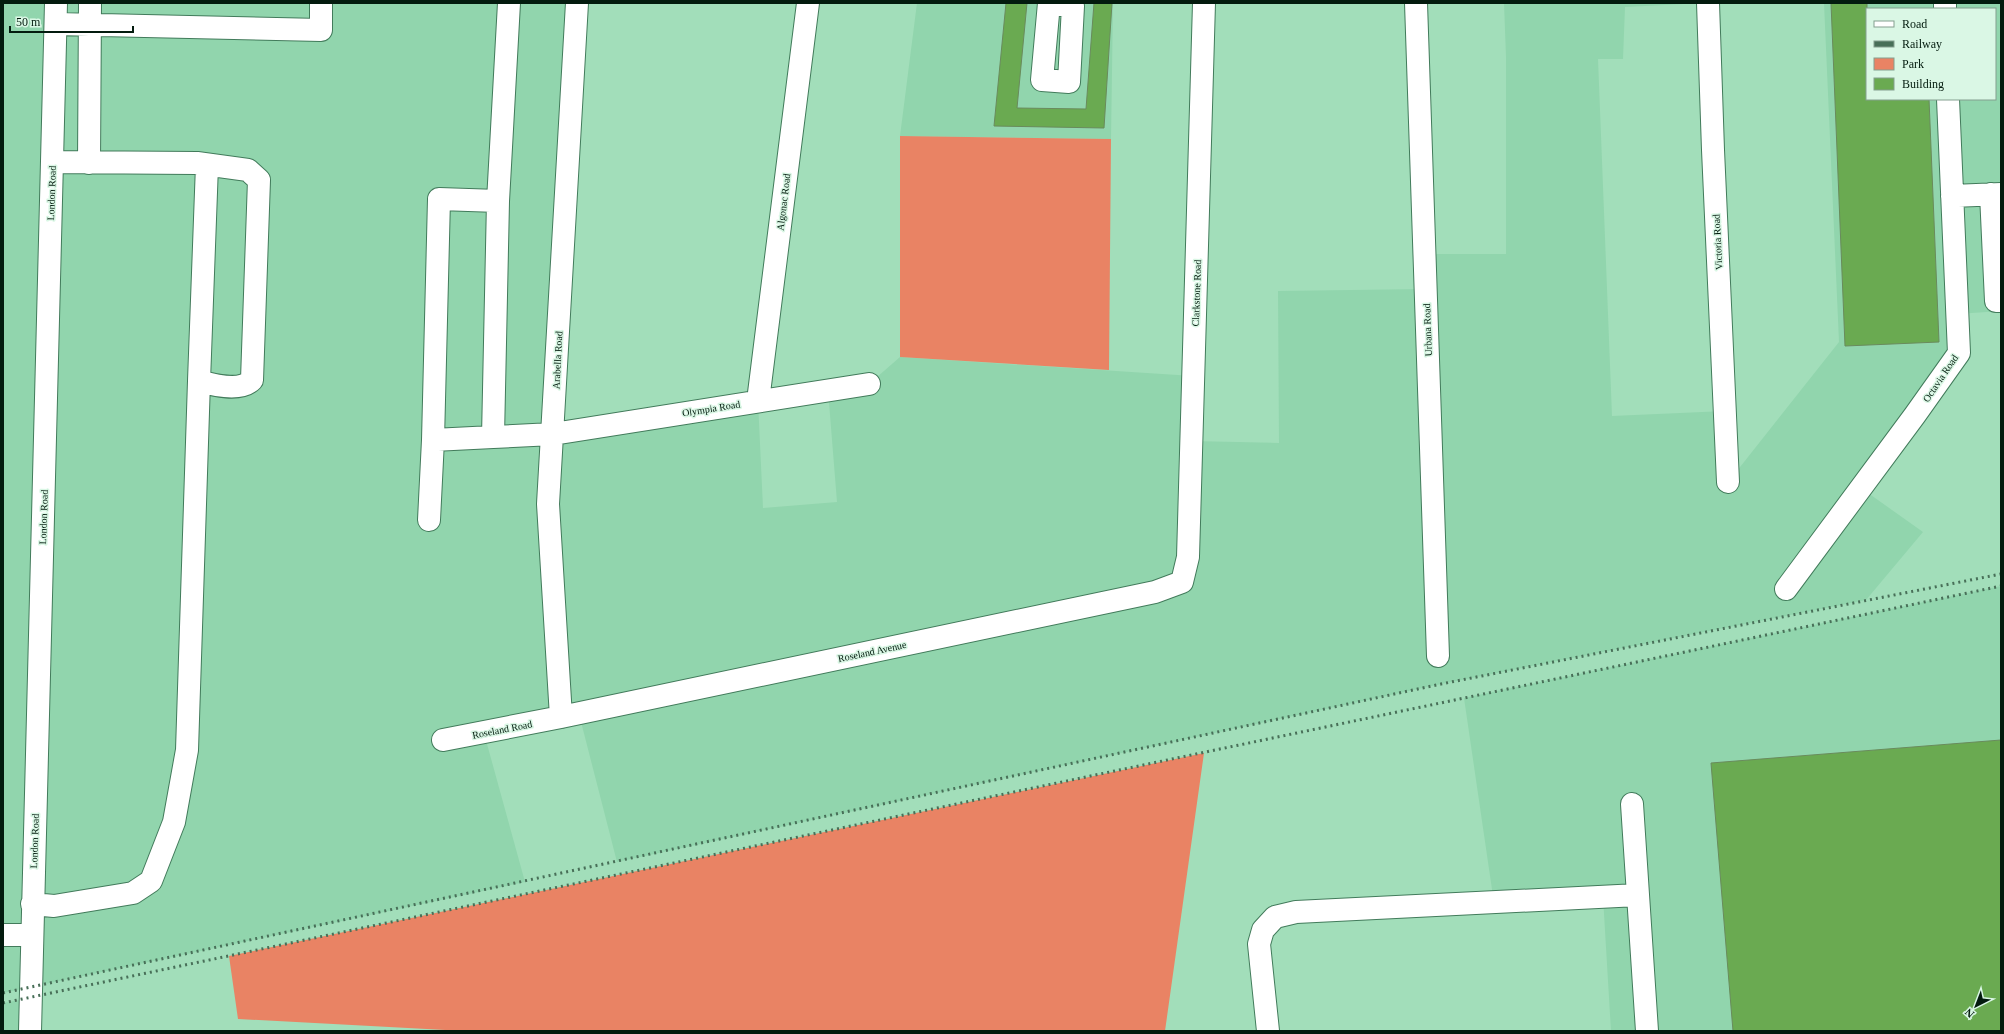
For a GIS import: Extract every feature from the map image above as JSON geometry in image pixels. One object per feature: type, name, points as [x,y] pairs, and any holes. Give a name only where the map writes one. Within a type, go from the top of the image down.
[{"type":"street","points":[[88,163],[91,25],[90,3]]},
{"type":"street","points":[[56,14],[91,25],[322,30],[321,3]]},
{"type":"street","points":[[493,437],[498,201],[509,3]]},
{"type":"street","name":"Arabella Road","points":[[561,717],[548,504],[577,3]]},
{"type":"street","name":"Algonac Road","points":[[758,401],[808,3]]},
{"type":"street","name":"Clarkstone Road","points":[[1182,582],[1188,557],[1204,3]]},
{"type":"street","name":"Urbana Road","points":[[1416,3],[1438,656]]},
{"type":"street","name":"Victoria Road","points":[[1708,3],[1728,482]]},
{"type":"street","name":"London Road","points":[[30,1031],[32,904],[56,14]]},
{"type":"street","name":"Octavia Road","points":[[1786,589],[1959,353],[1948,100]]},
{"type":"street","points":[[52,162],[207,165],[248,170],[259,180],[252,380],[248,384],[240,386],[199,381]]},
{"type":"street","points":[[32,904],[54,906],[133,893],[151,881],[174,822],[188,750],[207,165]]},
{"type":"street","points":[[1952,196],[1996,194],[1996,301],[2001,301]]},
{"type":"street","points":[[429,520],[433,440],[438,200],[498,201]]},
{"type":"street","name":"Olympia Road","points":[[433,440],[553,434],[869,384]]},
{"type":"street","name":"Roseland Avenue","points":[[561,717],[1155,592],[1182,582]]},
{"type":"street","name":"Roseland Road","points":[[443,740],[561,717]]},
{"type":"street","points":[[1632,804],[1647,1031]]},
{"type":"street","points":[[1268,1031],[1259,944],[1263,930],[1274,917],[1296,912],[1638,895]]},
{"type":"street","points":[[3,935],[32,936]]},
{"type":"shaded area","points":[[3,3],[577,3],[553,434],[758,401],[763,508],[837,502],[828,390],[869,384],[900,357],[1193,376],[1191,441],[1279,443],[1278,291],[1425,289],[1425,254],[1506,254],[1506,57],[1504,3],[1704,3],[1625,7],[1623,59],[1598,59],[1612,416],[1725,411],[1729,481],[1839,342],[1824,3],[2001,3],[2001,311],[1957,314],[1959,353],[1861,488],[1923,532],[1866,600],[1441,684],[617,862],[579,714],[484,733],[525,882],[3,993]]},
{"type":"shaded area","points":[[917,3],[1113,3],[1111,139],[900,136]]},
{"type":"shaded area","points":[[2001,586],[2001,1031],[1611,1031],[1603,897],[1494,903],[1464,698]]},
{"type":"shaded area","points":[[31,998],[30,1031],[3,1031],[3,1003]]},
{"type":"green space","points":[[900,136],[1111,139],[1109,370],[900,357]]},
{"type":"green space","points":[[1204,753],[1165,1031],[464,1031],[238,1019],[229,956]]},
{"type":"building","points":[[1006,3],[1027,3],[1017,108],[1086,109],[1094,3],[1112,3],[1104,128],[994,126]]},
{"type":"building","points":[[1831,3],[1867,3],[1866,100],[1929,100],[1939,342],[1845,346]]},
{"type":"building","points":[[2001,740],[2001,1031],[1733,1031],[1711,763]]},
{"type":"railway","points":[[3,993],[1441,684],[2001,574]]},
{"type":"railway","points":[[3,1003],[2001,586]]}]
